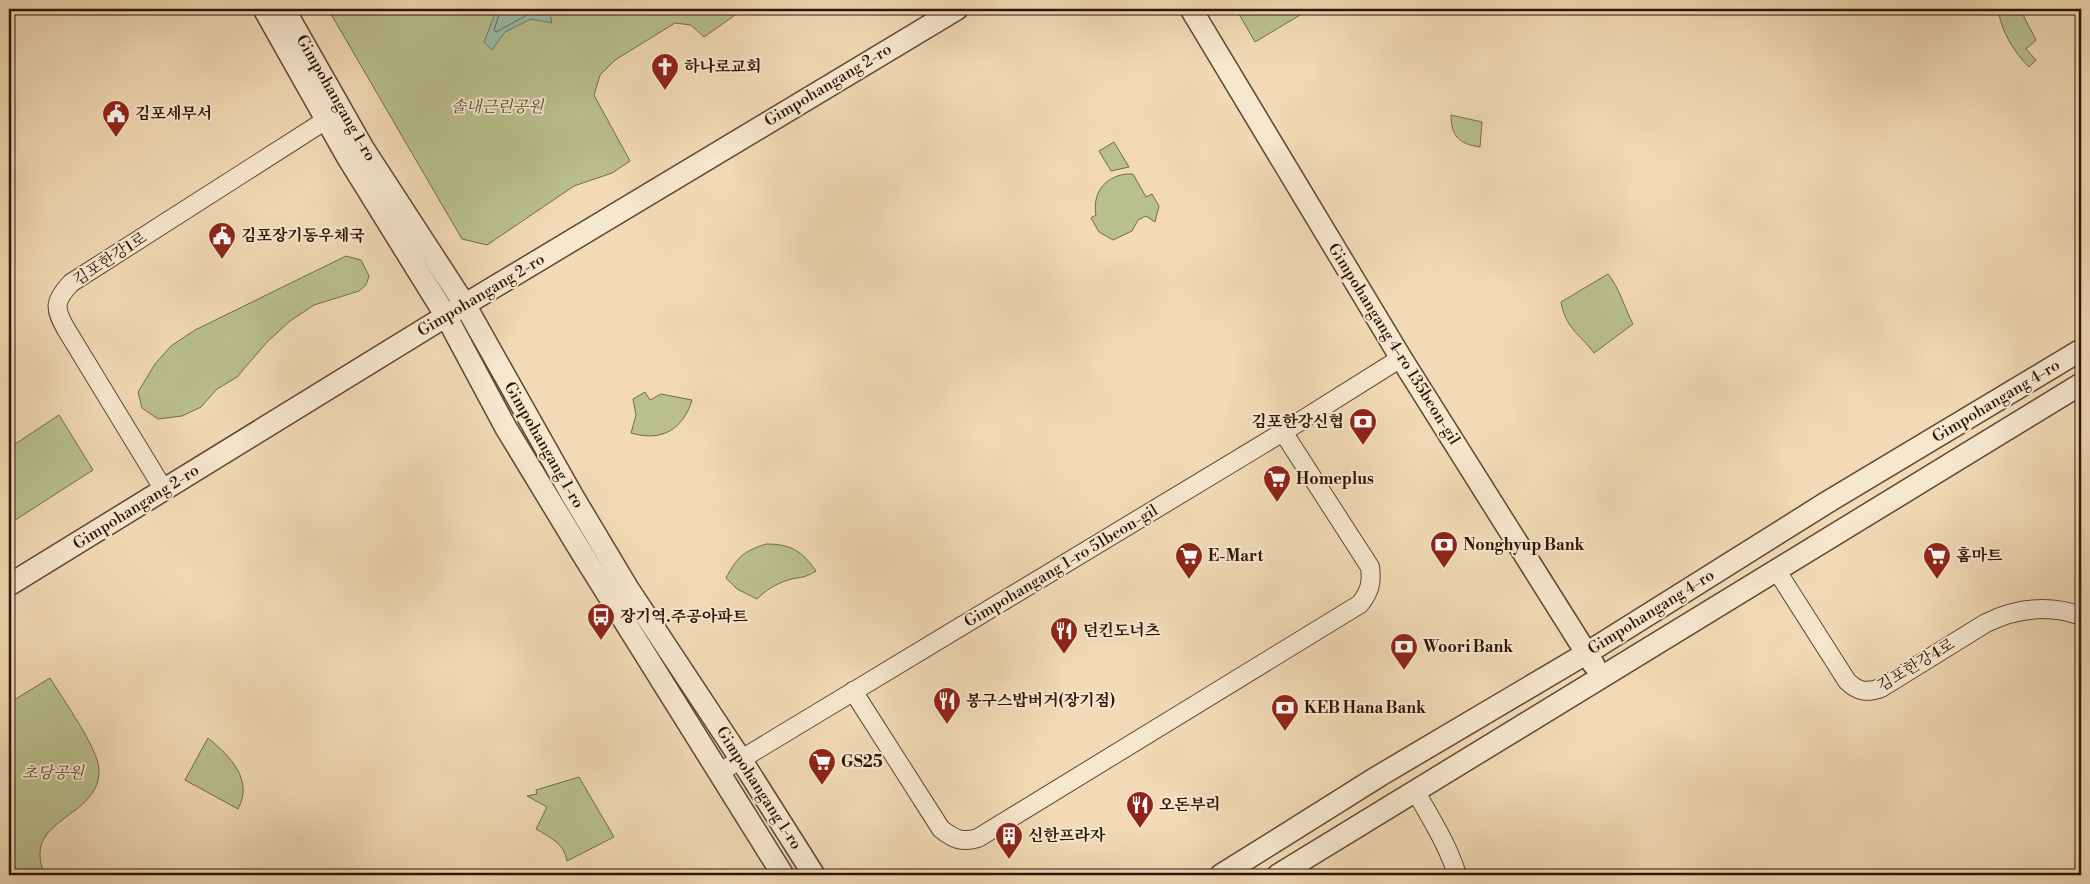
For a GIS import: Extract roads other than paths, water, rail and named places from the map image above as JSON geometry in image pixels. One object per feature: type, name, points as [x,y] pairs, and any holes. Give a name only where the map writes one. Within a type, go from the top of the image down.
[{"type":"street","name":"Gimpohangang 1-ro","points":[[264,9],[326,120],[446,316],[511,436],[783,875]]},
{"type":"street","name":"Gimpohangang 1-ro","points":[[284,9],[363,148],[465,305],[521,406],[627,586],[814,875]]},
{"type":"street","name":"Gimpohangang 2-ro","points":[[9,585],[446,316],[957,9]]},
{"type":"street","name":"Gimpohangang 4-ro 135beon-gil","points":[[1191,9],[1401,358],[1602,677]]},
{"type":"street","name":"김포한강1로","points":[[164,490],[66,329],[58,313],[57,302],[71,283],[326,120]]},
{"type":"street","name":"Gimpohangang 4-ro","points":[[1221,875],[1379,776],[1587,653],[1826,503],[2081,350]]},
{"type":"street","name":"Gimpohangang 1-ro 51beon-gil","points":[[720,772],[740,758],[1283,432],[1401,358]]},
{"type":"street","name":"Gimpohangang 4-ro","points":[[1278,875],[2081,384]]},
{"type":"street","points":[[853,691],[941,829],[953,839],[966,842],[978,838],[1360,604],[1369,592],[1372,580],[1370,567],[1283,432]]},
{"type":"street","name":"김포한강4로","points":[[1777,571],[1844,677],[1853,687],[1862,692],[1881,688],[2002,615],[2018,611],[2052,609],[2081,616]]},
{"type":"street","points":[[1416,792],[1441,836],[1457,875]]},
{"type":"water","points":[[497,9],[549,9],[552,23],[531,19],[505,32],[492,50],[484,42]]},
{"type":"place","name":"하나로교회","points":[[665,91]]},
{"type":"place","name":"김포세무서","points":[[116,138]]},
{"type":"place","name":"김포장기동우체국","points":[[222,260]]},
{"type":"place","name":"김포한강신협","points":[[1363,446]]},
{"type":"place","name":"Homeplus","points":[[1277,503]]},
{"type":"place","name":"Nonghyup Bank","points":[[1444,569]]},
{"type":"place","name":"E-Mart","points":[[1189,580]]},
{"type":"place","name":"홈마트","points":[[1937,580]]},
{"type":"place","name":"장기역.주공아파트","points":[[601,641]]},
{"type":"place","name":"던킨도너츠","points":[[1064,655]]},
{"type":"place","name":"Woori Bank","points":[[1404,671]]},
{"type":"place","name":"봉구스밥버거(장기점)","points":[[947,725]]},
{"type":"place","name":"KEB Hana Bank","points":[[1285,732]]},
{"type":"place","name":"GS25","points":[[822,786]]},
{"type":"place","name":"오돈부리","points":[[1140,829]]},
{"type":"place","name":"신한프라자","points":[[1009,860]]},
{"type":"park label","name":"솔내근린공원","points":[[497,107]]},
{"type":"park label","name":"초당공원","points":[[53,773]]}]
